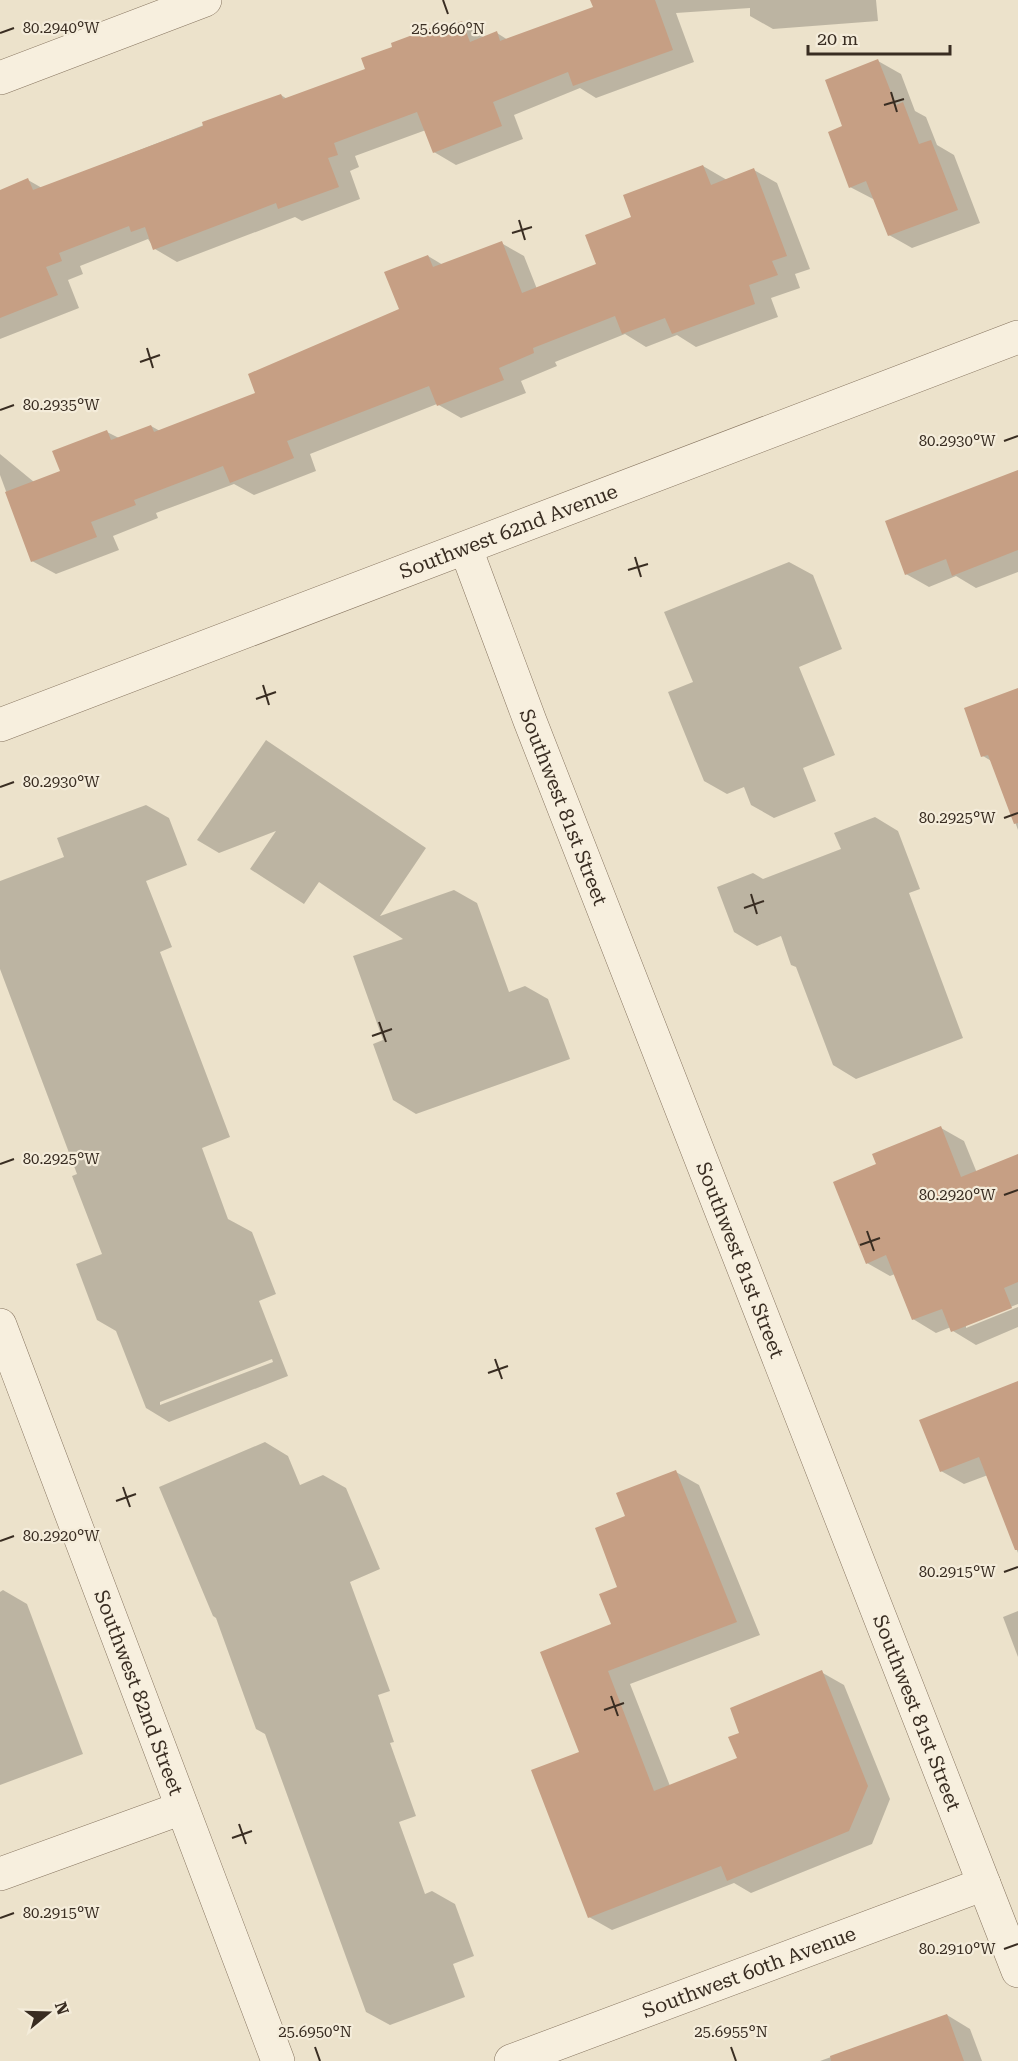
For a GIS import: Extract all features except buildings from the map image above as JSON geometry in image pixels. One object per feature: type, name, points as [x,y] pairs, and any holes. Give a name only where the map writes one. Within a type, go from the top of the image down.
[{"type":"street","points":[[0,78],[205,0]]},
{"type":"street","name":"Southwest 62nd Avenue","points":[[0,725],[1018,337]]},
{"type":"street","name":"Southwest 81st Street","points":[[466,549],[530,721],[1018,1971]]},
{"type":"street","name":"Southwest 82nd Street","points":[[0,1325],[278,2061]]},
{"type":"street","points":[[0,1874],[182,1808]]},
{"type":"street","name":"Southwest 60th Avenue","points":[[511,2061],[984,1884]]}]
